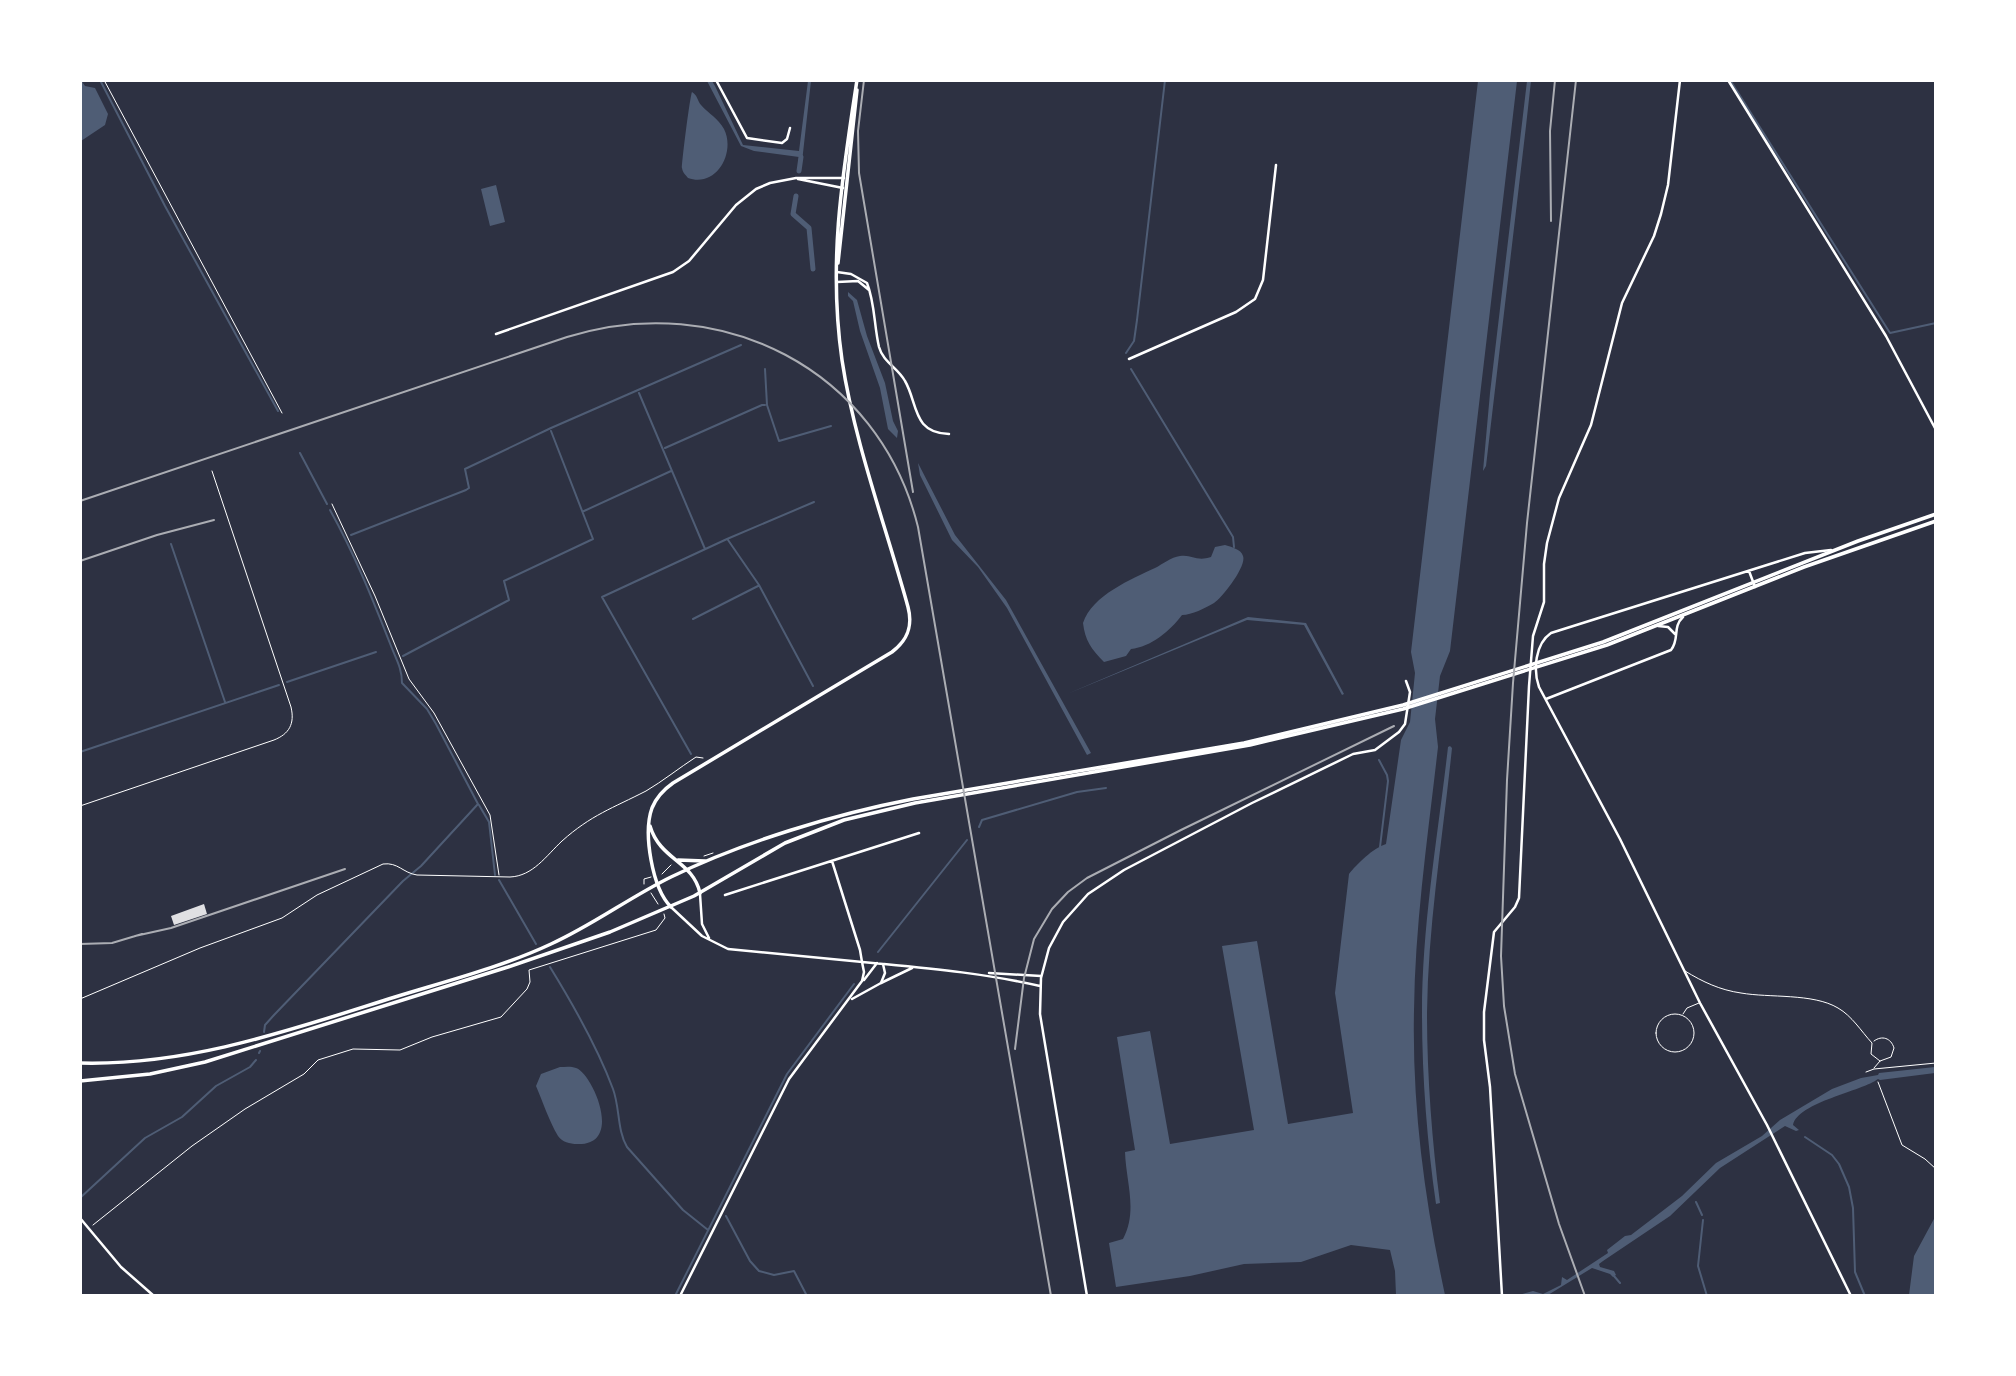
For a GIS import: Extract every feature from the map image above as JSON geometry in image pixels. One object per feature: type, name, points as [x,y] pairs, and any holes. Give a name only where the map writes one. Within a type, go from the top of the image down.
[{"type":"main road","points":[[671,908],[662,898],[657,884],[649,841],[652,809],[662,792],[892,652],[903,642],[909,629],[908,607],[846,383],[839,332],[836,236],[858,80]]},
{"type":"main road","points":[[80,1081],[150,1074],[205,1062],[508,967],[652,916],[700,893],[768,852],[814,830],[879,811],[981,789],[1235,745],[1403,707],[1455,692],[1658,626],[1841,548],[1936,514]]},
{"type":"main road","points":[[1547,662],[1753,585],[1936,521]]},
{"type":"main road","points":[[80,1063],[129,1062],[183,1056],[280,1033],[533,952],[574,933],[687,869],[752,843],[902,802],[951,795]]},
{"type":"main road","points":[[649,821],[659,845],[687,869],[696,881],[700,893]]},
{"type":"main road","points":[[676,860],[707,861]]},
{"type":"street","points":[[716,80],[747,138],[782,143],[787,139],[790,128]]},
{"type":"street","points":[[1502,1296],[1490,1087],[1484,1044],[1484,1005],[1494,932],[1515,907],[1519,898],[1529,678],[1533,636],[1544,601],[1544,557],[1556,507],[1591,425],[1622,303],[1654,236],[1663,209],[1680,80]]},
{"type":"street","points":[[1728,80],[1886,336],[1936,430]]},
{"type":"street","points":[[1129,359],[1241,310],[1255,299],[1263,280],[1276,165]]},
{"type":"street","points":[[496,334],[673,272],[692,257],[746,195],[766,184],[788,179],[845,178]]},
{"type":"street","points":[[788,179],[813,181],[844,189]]},
{"type":"street","points":[[837,272],[863,279],[868,284],[882,355],[906,381],[922,422],[936,432],[949,434]]},
{"type":"street","points":[[837,282],[859,281],[870,293]]},
{"type":"street","points":[[1841,548],[1807,553],[1551,633],[1539,646],[1536,668],[1537,681],[1546,699],[1620,839],[1700,1003],[1772,1136],[1851,1296]]},
{"type":"street","points":[[1749,571],[1753,585]]},
{"type":"street","points":[[1546,699],[1669,651],[1675,643],[1677,623],[1685,615]]},
{"type":"street","points":[[1658,626],[1668,627],[1675,634]]},
{"type":"street","points":[[1087,1296],[1042,1030],[1041,976],[1047,954],[1059,928],[1078,902],[1097,886],[1252,803],[1349,755],[1375,750],[1401,729],[1407,718],[1410,692],[1406,681]]},
{"type":"street","points":[[725,895],[919,833]]},
{"type":"street","points":[[832,861],[860,950],[864,972],[861,984]]},
{"type":"street","points":[[700,893],[702,925],[710,941]]},
{"type":"street","points":[[671,908],[710,941],[730,950],[977,973],[1041,976]]},
{"type":"street","points":[[680,1296],[711,1239],[750,1154],[787,1083],[877,963]]},
{"type":"street","points":[[881,983],[885,973],[883,964]]},
{"type":"street","points":[[849,1001],[914,967]]},
{"type":"street","points":[[977,973],[1040,986]]},
{"type":"street","points":[[80,1218],[127,1273],[154,1296]]},
{"type":"lane","points":[[80,806],[274,740],[291,727],[291,707],[212,471]]},
{"type":"lane","points":[[1683,970],[1720,989],[1827,1003],[1846,1013],[1872,1043]]},
{"type":"lane","points":[[1682,1016],[1687,1008],[1700,1003]]},
{"type":"lane","points":[[1669,1015],[1682,1016],[1691,1023],[1693,1041],[1679,1052],[1666,1051],[1657,1041],[1659,1023],[1669,1015]]},
{"type":"lane","points":[[1874,1069],[1880,1061],[1892,1055],[1893,1044],[1884,1037],[1872,1043],[1871,1054],[1880,1061]]},
{"type":"lane","points":[[1866,1072],[1936,1063]]},
{"type":"lane","points":[[1878,1082],[1902,1145],[1926,1158],[1936,1169]]},
{"type":"path","points":[[104,80],[282,413]]},
{"type":"path","points":[[332,504],[375,596],[409,679],[432,709],[490,815],[500,877]]},
{"type":"path","points":[[80,999],[200,948],[282,918],[317,895],[377,866],[394,864],[414,875],[516,877],[528,872],[591,818],[650,788],[697,757],[707,763]]},
{"type":"path","points":[[89,1228],[192,1146],[245,1109],[304,1074],[318,1060],[353,1049],[400,1050],[434,1036],[501,1017],[525,992],[530,982],[529,970],[653,931],[659,928],[666,918]]},
{"type":"water","points":[[81,80],[85,86],[95,88],[108,114],[105,125],[81,141]]},
{"type":"water","points":[[707,81],[712,81],[715,86],[743,145],[799,151],[808,81],[811,81],[802,162],[798,162],[799,157],[754,151],[741,146]]},
{"type":"water","points":[[1478,81],[1517,81],[1450,651],[1440,676],[1435,719],[1438,747],[1415,978],[1414,1047],[1418,1119],[1431,1225],[1445,1295],[1396,1295],[1395,1271],[1390,1250],[1351,1245],[1301,1262],[1244,1264],[1190,1276],[1116,1287],[1109,1243],[1123,1239],[1130,1218],[1125,1152],[1135,1150],[1117,1037],[1150,1031],[1170,1144],[1254,1130],[1222,946],[1257,941],[1288,1124],[1353,1113],[1335,993],[1349,874],[1361,861],[1386,844],[1401,740],[1410,722],[1415,673],[1411,652]]},
{"type":"water","points":[[1527,81],[1531,81],[1526,126],[1486,466],[1483,471],[1490,393]]},
{"type":"water","points":[[692,92],[722,125],[727,138],[725,158],[721,166],[707,178],[698,180],[688,178],[682,168]]},
{"type":"water","points":[[496,185],[505,222],[490,226],[481,189]]},
{"type":"water","points":[[848,292],[857,300],[885,383],[893,421],[898,431],[897,438],[888,429],[880,388]]},
{"type":"water","points":[[918,463],[955,535],[1006,600],[1091,753],[1087,755],[1007,608],[978,567],[952,540],[920,475]]},
{"type":"water","points":[[1225,545],[1240,552],[1243,561],[1233,581],[1218,600],[1198,611],[1182,615],[1160,637],[1131,649],[1126,656],[1104,662],[1087,639],[1083,623],[1095,604],[1124,583],[1173,558],[1211,557],[1215,547]]},
{"type":"water","points":[[1248,617],[1306,623],[1344,694],[1342,695],[1304,625],[1247,620],[1067,694]]},
{"type":"water","points":[[1450,746],[1452,748],[1428,980],[1429,1084],[1440,1203],[1436,1204],[1424,1085],[1423,980],[1431,880]]},
{"type":"water","points":[[560,1067],[574,1067],[583,1073],[596,1095],[602,1122],[599,1134],[591,1142],[577,1144],[564,1141],[558,1136],[549,1118],[536,1086],[541,1074]]},
{"type":"water","points":[[1935,1067],[1935,1073],[1878,1079],[1806,1110],[1797,1117],[1793,1125],[1799,1130],[1785,1126],[1720,1168],[1670,1216],[1599,1264],[1600,1267],[1614,1271],[1616,1275],[1613,1277],[1592,1268],[1548,1295],[1515,1296],[1533,1291],[1543,1294],[1561,1285],[1562,1277],[1567,1280],[1608,1253],[1607,1250],[1625,1236],[1631,1235],[1682,1196],[1716,1163],[1832,1089],[1879,1073]]},
{"type":"water","points":[[1935,1217],[1935,1295],[1909,1295],[1914,1256]]},
{"type":"building","points":[[204,904],[207,914],[174,925],[171,916]]},
{"type":"waterway","points":[[100,80],[165,206],[278,411]]},
{"type":"waterway","points":[[1126,353],[1134,341],[1165,80]]},
{"type":"waterway","points":[[1730,80],[1890,333],[1936,323]]},
{"type":"waterway","points":[[799,171],[801,157]]},
{"type":"waterway","points":[[796,196],[793,214],[809,228],[813,269]]},
{"type":"waterway","points":[[351,535],[466,490],[469,488],[465,469],[551,428],[741,345]]},
{"type":"waterway","points":[[765,369],[767,405],[779,441],[831,426]]},
{"type":"waterway","points":[[1131,369],[1233,537],[1234,547]]},
{"type":"waterway","points":[[639,393],[705,549]]},
{"type":"waterway","points":[[665,448],[765,405]]},
{"type":"waterway","points":[[403,656],[509,600],[504,581],[593,539],[551,431]]},
{"type":"waterway","points":[[300,453],[327,504]]},
{"type":"waterway","points":[[584,511],[671,471]]},
{"type":"waterway","points":[[691,754],[602,597],[814,502]]},
{"type":"waterway","points":[[264,1032],[265,1025],[274,1015],[403,881],[421,866],[478,804],[427,709],[402,683],[398,664],[370,594],[330,510]]},
{"type":"waterway","points":[[728,540],[759,585],[813,686]]},
{"type":"waterway","points":[[171,544],[225,702]]},
{"type":"waterway","points":[[693,619],[758,586]]},
{"type":"waterway","points":[[287,682],[376,652]]},
{"type":"waterway","points":[[80,752],[279,685]]},
{"type":"waterway","points":[[1379,760],[1388,781],[1380,847]]},
{"type":"waterway","points":[[979,827],[982,820],[1077,792],[1106,788]]},
{"type":"waterway","points":[[479,805],[489,822],[495,875]]},
{"type":"waterway","points":[[878,952],[967,840]]},
{"type":"waterway","points":[[499,880],[536,944]]},
{"type":"waterway","points":[[550,967],[568,996],[607,1073],[627,1147],[683,1210],[708,1230]]},
{"type":"waterway","points":[[675,1296],[787,1074],[854,984]]},
{"type":"waterway","points":[[80,1198],[145,1138],[182,1117],[216,1086],[250,1067],[256,1060]]},
{"type":"waterway","points":[[1805,1137],[1832,1155],[1849,1187],[1853,1208],[1855,1272],[1865,1296]]},
{"type":"waterway","points":[[1696,1202],[1702,1215]]},
{"type":"waterway","points":[[726,1216],[750,1261],[759,1271],[774,1275],[794,1271],[807,1296]]},
{"type":"waterway","points":[[1703,1220],[1698,1266],[1707,1296]]},
{"type":"waterway","points":[[1614,1276],[1620,1283]]},
{"type":"railway","points":[[864,80],[858,131],[859,173],[913,492]]},
{"type":"railway","points":[[1551,221],[1550,131],[1555,80]]},
{"type":"railway","points":[[1576,80],[1527,523],[1513,683],[1501,956],[1504,1006],[1515,1074],[1559,1224],[1585,1296]]},
{"type":"railway","points":[[80,501],[567,337],[624,325],[681,324],[735,334],[785,355],[830,385],[868,424],[898,472],[918,527],[1051,1296]]},
{"type":"railway","points":[[80,561],[157,535],[214,520]]},
{"type":"railway","points":[[1015,1049],[1024,978],[1034,939],[1052,909],[1068,892],[1087,878],[1181,830],[1394,726]]},
{"type":"railway","points":[[135,936],[171,928],[345,869]]},
{"type":"railway","points":[[80,944],[112,943],[142,934]]}]
